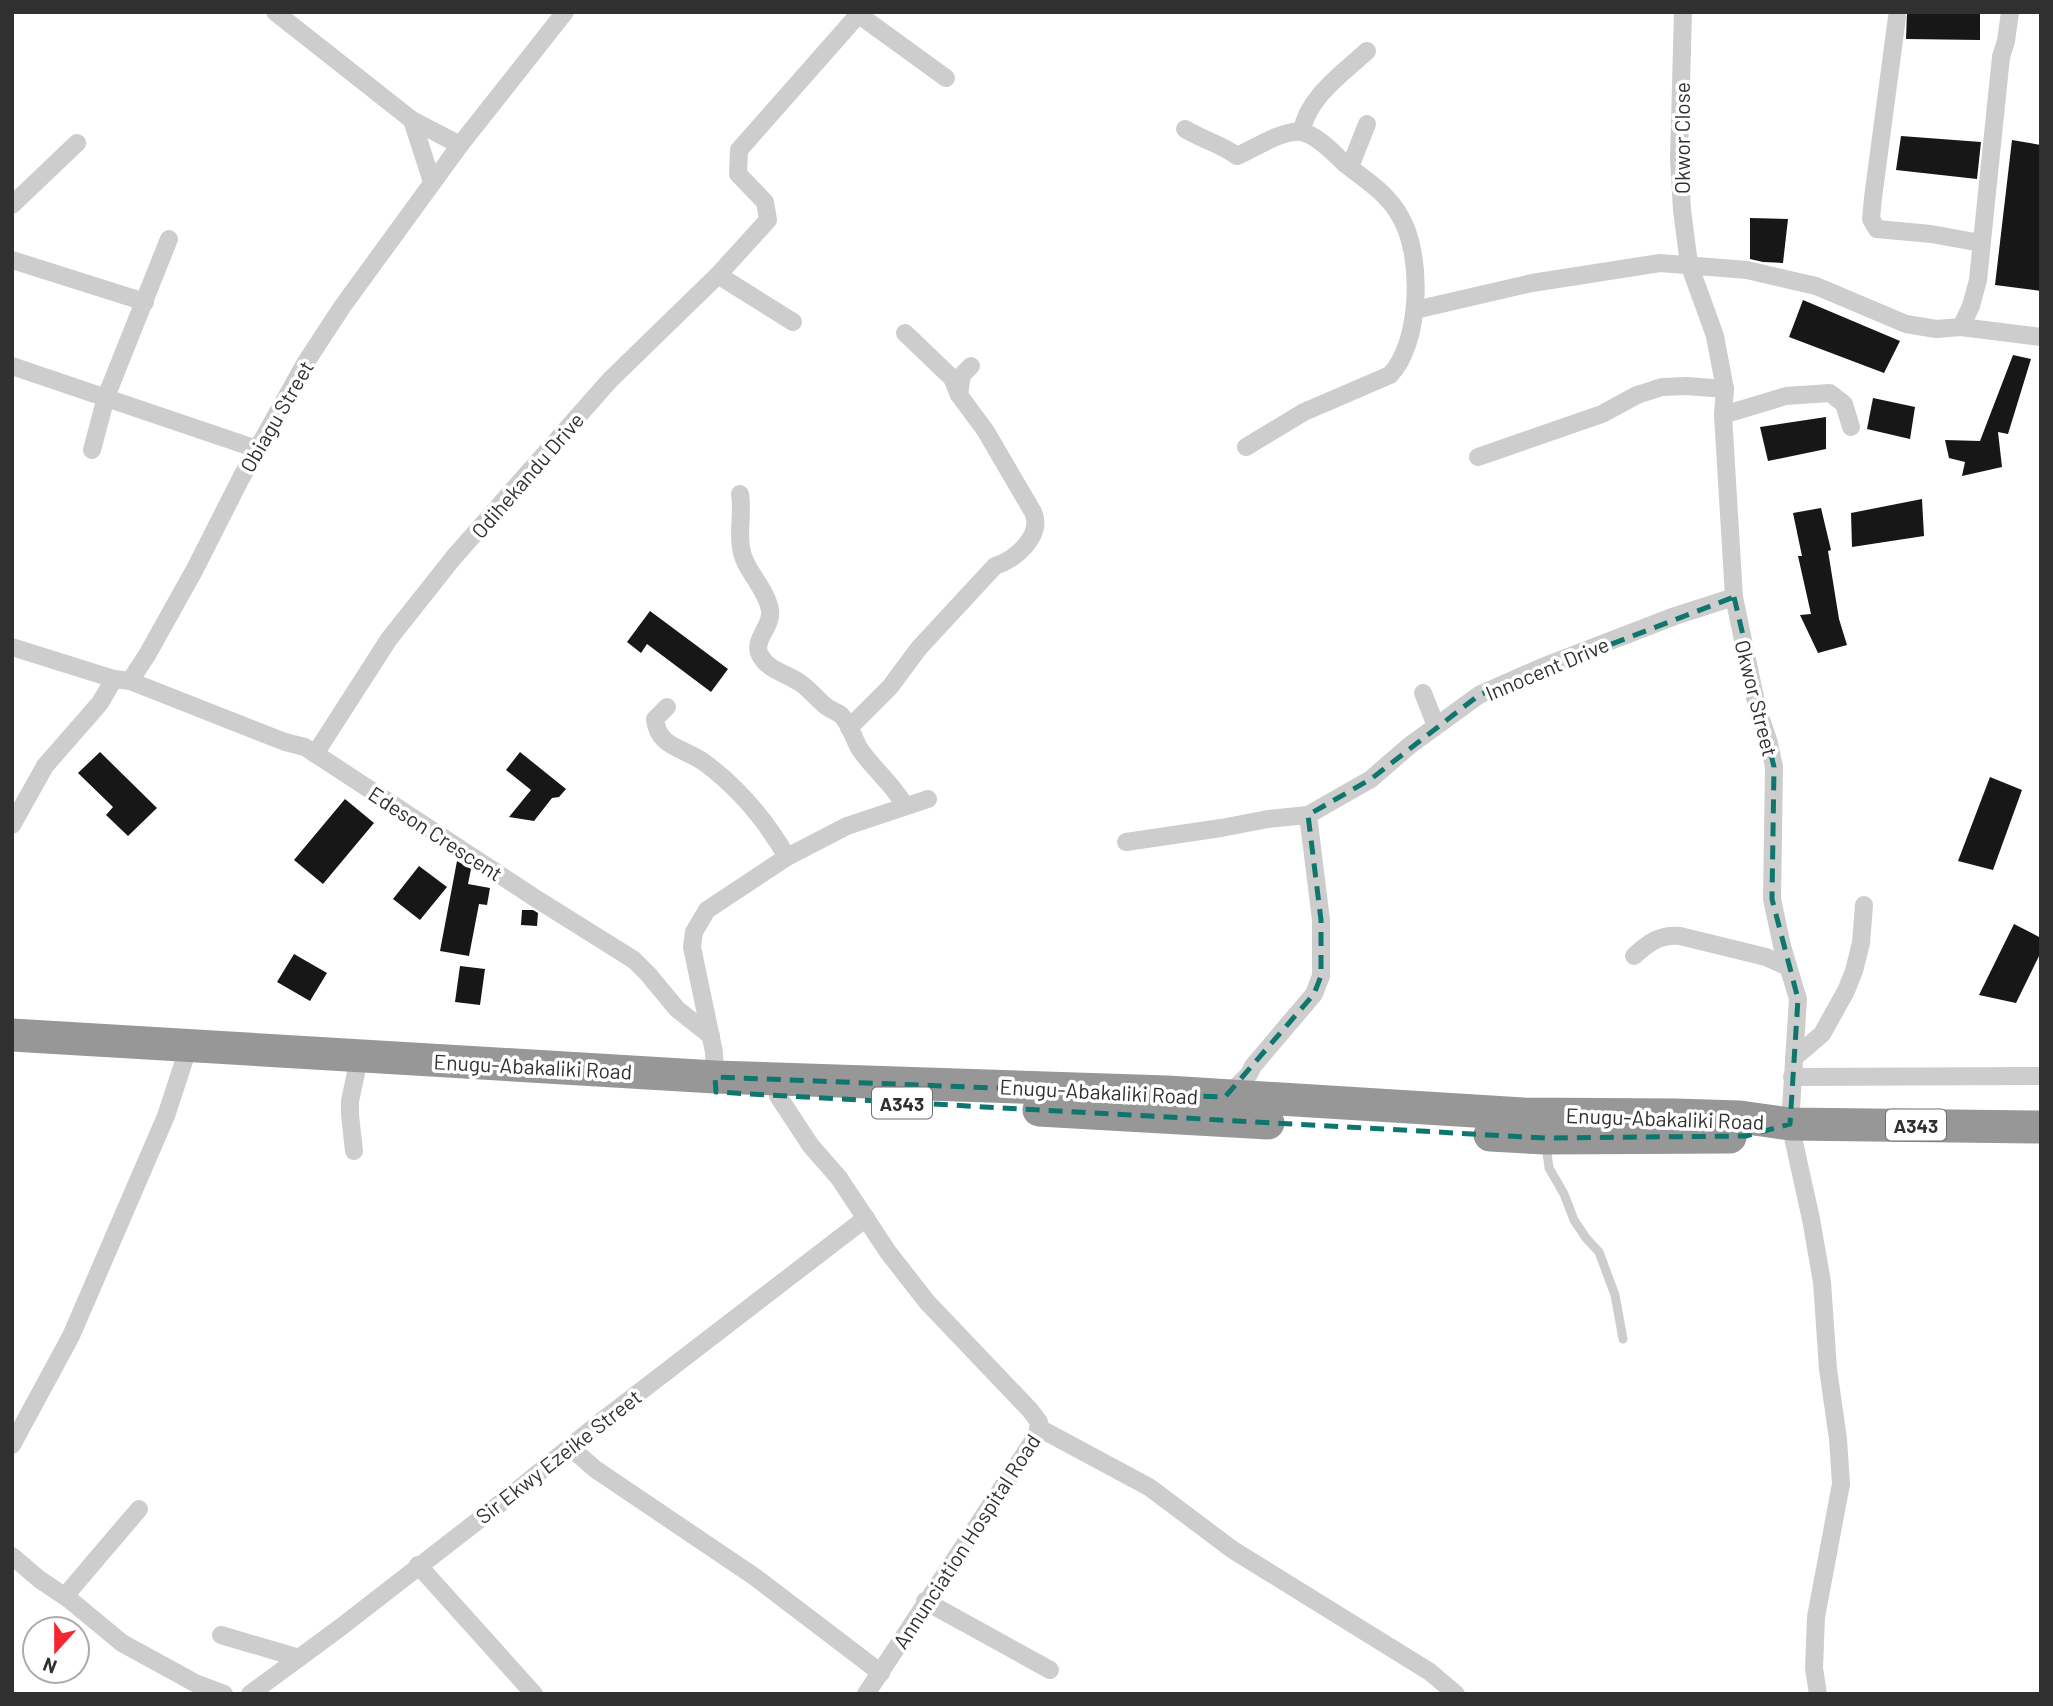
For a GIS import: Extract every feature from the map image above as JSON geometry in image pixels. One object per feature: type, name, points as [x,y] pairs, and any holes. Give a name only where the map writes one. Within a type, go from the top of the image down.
[{"type":"highway","name":"Enugu-Abakaliki Road","points":[[12,1035],[715,1085],[778,1096],[1216,1108],[1740,1117],[1790,1124]]},
{"type":"highway","name":"Enugu-Abakaliki Road","points":[[12,1051],[356,1073],[715,1085],[1167,1092],[1216,1108],[1545,1138],[1746,1136],[1790,1124]]},
{"type":"highway","name":"A343","points":[[1790,1124],[2041,1127]]},
{"type":"street","points":[[275,12],[412,120],[460,145]]},
{"type":"street","name":"Obiagu Street","points":[[12,825],[45,766],[100,703],[147,655],[283,401],[326,332],[432,182],[565,12]]},
{"type":"street","name":"Okwor Close","points":[[1683,12],[1679,159],[1682,210],[1689,264],[1715,336]]},
{"type":"street","points":[[1961,327],[1971,306],[1978,280],[2001,57],[2010,12]]},
{"type":"street","points":[[857,14],[946,78]]},
{"type":"street","name":"Odihekandu Drive","points":[[315,754],[388,639],[454,557],[610,380],[718,275],[768,220],[765,202],[738,174],[739,150],[857,14]]},
{"type":"street","points":[[1897,18],[1871,219],[1877,229],[1931,233],[1981,243]]},
{"type":"street","points":[[1302,131],[1304,118],[1321,94],[1367,51]]},
{"type":"street","points":[[412,120],[432,182]]},
{"type":"street","points":[[1350,167],[1367,124]]},
{"type":"street","points":[[1185,128],[1202,140],[1224,146],[1237,156],[1286,134],[1302,131],[1323,143],[1382,192],[1401,216],[1408,232],[1415,268],[1412,333],[1400,365],[1390,375],[1304,412],[1246,447]]},
{"type":"street","points":[[12,205],[77,143]]},
{"type":"street","points":[[92,450],[106,397],[169,239]]},
{"type":"street","points":[[12,260],[145,302]]},
{"type":"street","points":[[1415,310],[1532,283],[1633,265],[1689,264],[1747,270],[1816,286],[1906,324],[1936,330],[1961,327],[2041,337]]},
{"type":"street","points":[[718,275],[793,322]]},
{"type":"street","points":[[849,728],[890,687],[919,648],[995,566],[1001,565],[1021,550],[1036,527],[1032,512],[985,430],[959,395],[952,378],[905,333]]},
{"type":"street","name":"Okwor Street","points":[[1715,336],[1725,389],[1723,415],[1734,597],[1757,708],[1774,767],[1772,899],[1798,999],[1790,1124],[1822,1282],[1828,1370],[1839,1439],[1841,1484],[1816,1617],[1814,1668],[1818,1694]]},
{"type":"street","points":[[12,366],[257,449]]},
{"type":"street","points":[[959,395],[962,375],[971,366]]},
{"type":"street","points":[[1478,457],[1602,414],[1637,395],[1662,387],[1725,389]]},
{"type":"street","points":[[1723,415],[1786,396],[1830,393],[1844,404],[1852,427]]},
{"type":"street","points":[[740,494],[741,549],[770,610],[758,646],[759,653],[770,667],[802,684],[824,705],[841,715],[858,746],[874,768],[899,794],[905,806]]},
{"type":"street","name":"Innocent Drive","points":[[1308,816],[1371,779],[1409,746],[1479,695],[1540,668],[1675,616],[1734,597]]},
{"type":"street","name":"Edeson Crescent","points":[[12,647],[122,680],[285,742],[305,747],[634,960],[677,1009],[710,1036]]},
{"type":"street","points":[[1423,693],[1436,726]]},
{"type":"street","points":[[667,707],[655,719],[656,731],[663,741],[704,762],[746,799],[787,857]]},
{"type":"street","points":[[715,1085],[714,1052],[692,947],[694,932],[707,911],[787,857],[847,826],[928,799]]},
{"type":"street","points":[[1126,842],[1268,819],[1308,816],[1321,920],[1321,976],[1314,995],[1249,1074],[1216,1108]]},
{"type":"street","points":[[1794,1058],[1822,1034],[1846,990],[1861,943],[1864,905]]},
{"type":"street","points":[[1634,956],[1647,944],[1668,935],[1766,957],[1788,967]]},
{"type":"street","points":[[12,1445],[71,1336],[166,1116],[184,1061]]},
{"type":"street","points":[[354,1151],[350,1101],[356,1073]]},
{"type":"street","points":[[1792,1077],[2041,1076]]},
{"type":"street","name":"Annunciation Hospital Road","points":[[778,1096],[811,1146],[839,1178],[888,1252],[927,1302],[1039,1422],[1037,1435],[866,1694]]},
{"type":"street","name":"Sir Ekwy Ezeike Street","points":[[250,1694],[866,1218]]},
{"type":"street","points":[[1039,1428],[1149,1487],[1233,1550],[1430,1672],[1456,1694]]},
{"type":"street","points":[[570,1447],[595,1469],[755,1577],[881,1672]]},
{"type":"street","points":[[65,1596],[139,1509]]},
{"type":"street","points":[[12,1556],[122,1643],[195,1683],[224,1694]]},
{"type":"street","points":[[418,1565],[534,1694]]},
{"type":"street","points":[[925,1601],[1050,1670]]},
{"type":"street","points":[[220,1635],[299,1658]]},
{"type":"lane","points":[[1545,1138],[1549,1168],[1564,1194],[1574,1220],[1599,1252],[1615,1295],[1623,1339]]},
{"type":"highlighted area","points":[[1734,597],[1774,767],[1772,899],[1798,999],[1790,1124],[1746,1136],[1545,1138],[716,1092],[715,1077],[1225,1097],[1314,994],[1321,976],[1321,920],[1308,815],[1371,779],[1479,695]]},
{"type":"building","points":[[1907,12],[1980,12],[1980,40],[1906,39]]},
{"type":"building","points":[[1901,136],[1981,142],[1977,179],[1896,170]]},
{"type":"building","points":[[2012,140],[2041,145],[2041,291],[1995,285]]},
{"type":"building","points":[[1750,218],[1788,219],[1783,263],[1750,259]]},
{"type":"building","points":[[1803,300],[1900,341],[1884,373],[1789,337]]},
{"type":"building","points":[[2013,355],[2031,359],[2008,434],[1998,432],[2002,467],[1962,476],[1965,462],[1949,458],[1945,440],[1980,441]]},
{"type":"building","points":[[1873,398],[1915,407],[1910,439],[1867,429]]},
{"type":"building","points":[[1826,417],[1826,449],[1768,461],[1760,427]]},
{"type":"building","points":[[1922,499],[1924,536],[1852,547],[1851,513]]},
{"type":"building","points":[[1821,508],[1831,550],[1828,551],[1839,619],[1847,645],[1818,653],[1800,615],[1811,614],[1798,556],[1802,556],[1793,513]]},
{"type":"building","points":[[650,611],[728,669],[711,692],[647,644],[641,653],[627,642]]},
{"type":"building","points":[[100,752],[157,808],[128,836],[106,815],[113,807],[78,773]]},
{"type":"building","points":[[520,752],[566,789],[559,797],[552,798],[534,821],[509,817],[531,790],[506,770]]},
{"type":"building","points":[[1990,777],[2022,790],[1993,870],[1958,861]]},
{"type":"building","points":[[345,799],[374,823],[323,884],[294,860]]},
{"type":"building","points":[[457,861],[471,869],[468,884],[490,888],[487,905],[479,904],[469,956],[440,951]]},
{"type":"building","points":[[419,866],[447,887],[420,920],[393,899]]},
{"type":"building","points":[[522,910],[538,913],[537,926],[521,925]]},
{"type":"building","points":[[2014,924],[2041,938],[2041,952],[2016,1003],[1979,995]]},
{"type":"building","points":[[294,954],[327,973],[310,1001],[277,982]]},
{"type":"building","points":[[460,966],[485,969],[480,1005],[455,1002]]}]
